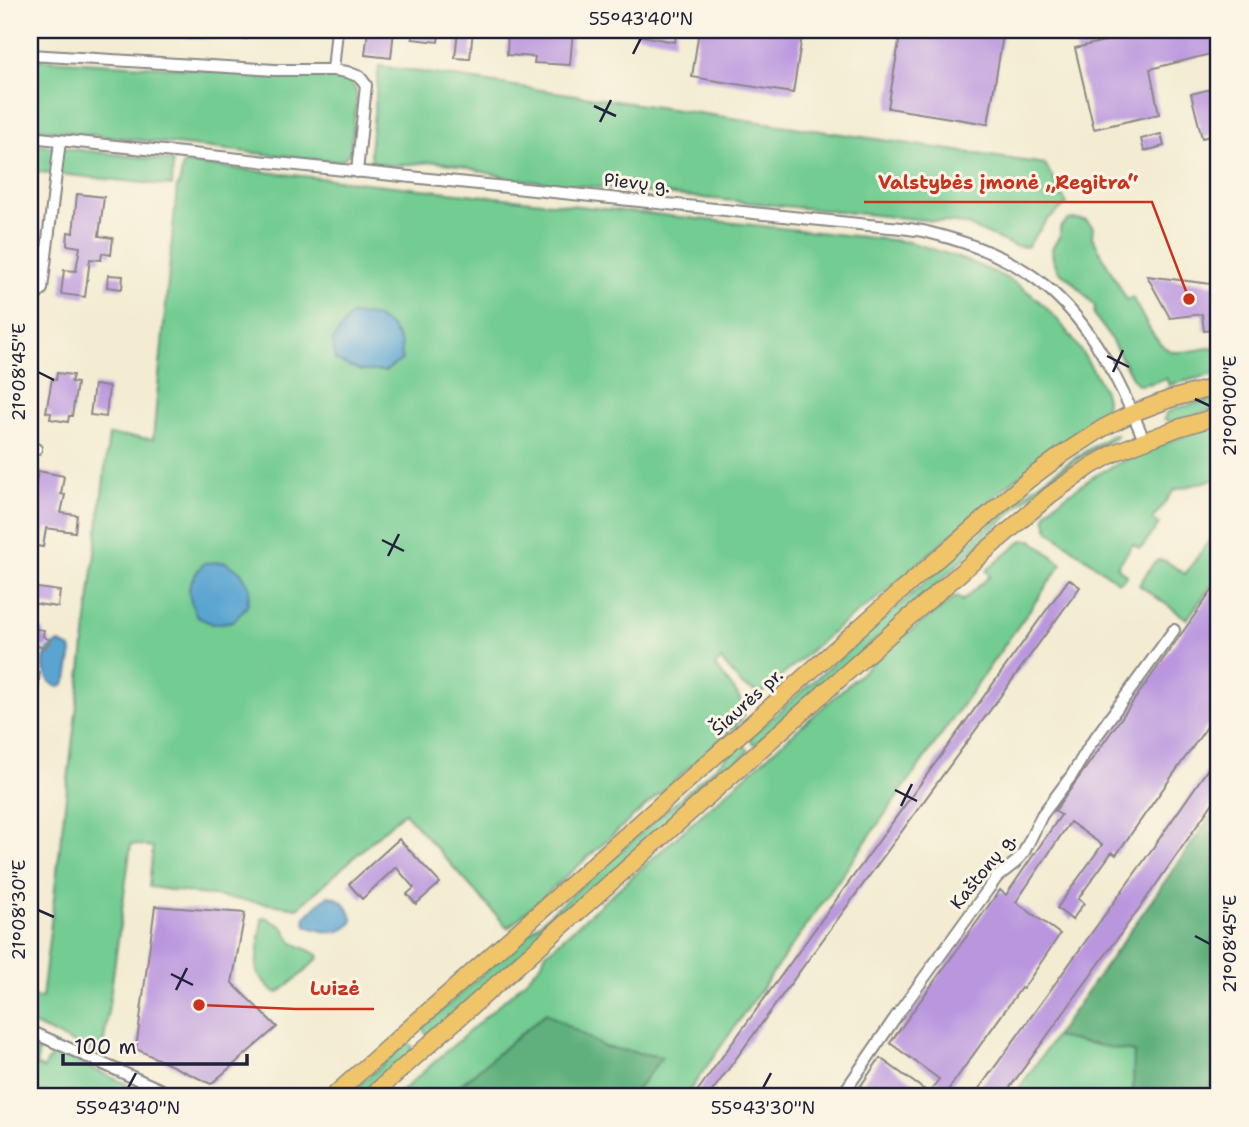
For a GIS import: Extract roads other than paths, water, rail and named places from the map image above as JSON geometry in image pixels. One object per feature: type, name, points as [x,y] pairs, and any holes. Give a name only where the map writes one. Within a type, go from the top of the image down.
[{"type":"main road","name":"Šiaurės pr.","points":[[332,1097],[1028,480],[1103,428],[1133,413],[1170,399],[1219,386]]},
{"type":"main road","points":[[370,1097],[898,627],[1051,495],[1091,466],[1116,452],[1219,416]]},
{"type":"main road","points":[[401,1036],[417,1039],[418,1055]]},
{"type":"street","points":[[333,70],[337,30]]},
{"type":"street","points":[[30,55],[347,72],[359,77],[366,85],[357,172]]},
{"type":"street","name":"Pievų g.","points":[[30,137],[913,230],[956,240],[985,250],[1019,267],[1063,302],[1080,321],[1100,351],[1133,413],[1144,440]]},
{"type":"street","points":[[30,322],[31,299],[41,289],[60,141]]},
{"type":"street","name":"Kaštonų g.","points":[[841,1097],[997,877],[1024,852],[1042,815],[1174,630]]},
{"type":"street","points":[[30,1031],[177,1097]]},
{"type":"water","points":[[350,315],[374,316],[391,327],[401,343],[402,360],[385,371],[361,371],[335,360],[333,341]]},
{"type":"water","points":[[225,562],[241,572],[250,588],[247,606],[234,621],[213,624],[197,617],[190,601],[189,588],[204,563]]},
{"type":"water","points":[[59,643],[71,648],[72,652],[67,679],[62,686],[57,687],[47,677],[44,664],[48,651]]},
{"type":"water","points":[[328,896],[338,898],[345,904],[353,921],[338,932],[325,932],[306,926],[305,917]]},
{"type":"place","name":"Valstybės įmonė „Regitra“","points":[[1189,299]]},
{"type":"place","name":"Luizė","points":[[199,1005]]}]
